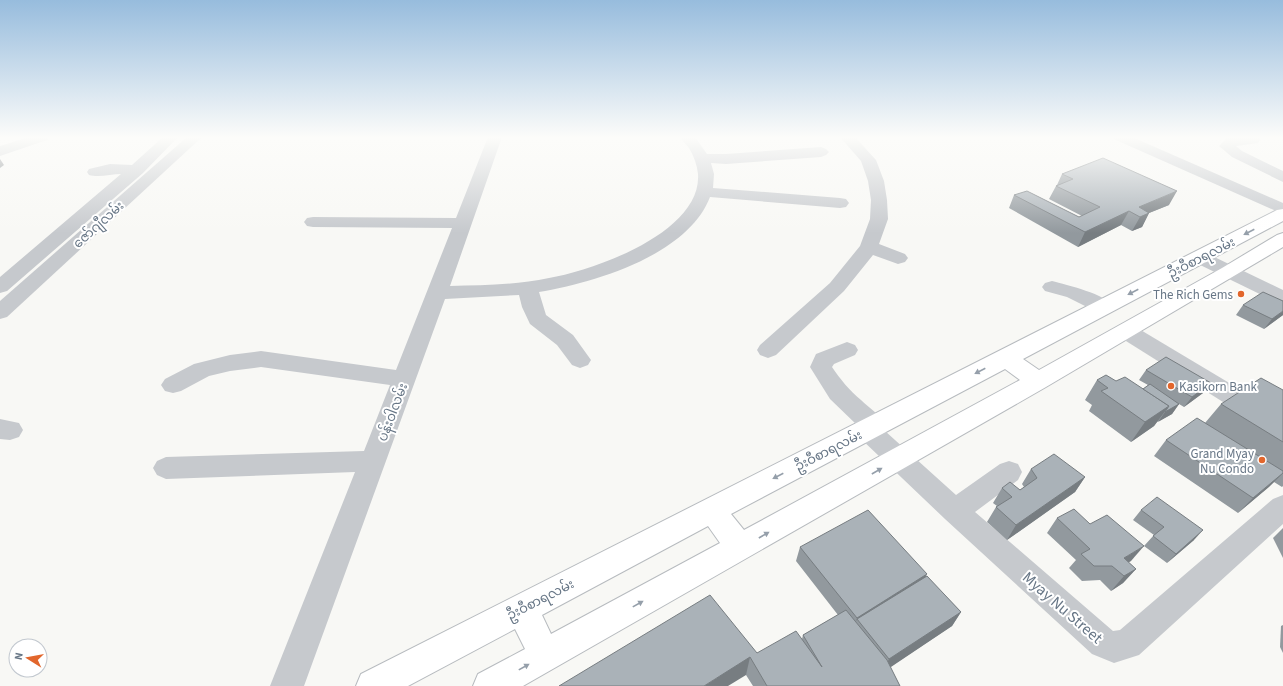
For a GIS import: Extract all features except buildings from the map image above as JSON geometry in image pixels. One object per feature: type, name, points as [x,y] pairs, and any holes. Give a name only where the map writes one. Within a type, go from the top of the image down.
[{"type":"main road","name":"ဦးဝီစာရလမ်း","points":[[373,686],[1200,257],[1281,220]]},
{"type":"main road","name":"ဦးဝီစာရလမ်း","points":[[490,686],[740,548],[1229,272],[1281,220]]},
{"type":"main road","points":[[1105,306],[1133,327]]},
{"type":"main road","points":[[1005,358],[1038,381]]},
{"type":"main road","points":[[712,510],[740,548]]},
{"type":"main road","points":[[522,609],[545,656]]},
{"type":"street","points":[[95,172],[106,169]]},
{"type":"street","points":[[124,169],[137,170]]},
{"type":"street","name":"ဇော်ဂျီလမ်း","points":[[0,312],[158,169]]},
{"type":"street","name":"ပန်းဝါလမ်း","points":[[287,686],[483,169]]},
{"type":"street","points":[[437,293],[528,288],[554,283],[614,266],[651,248],[680,229],[698,208],[705,192],[707,173],[706,169]]},
{"type":"street","points":[[768,350],[837,286],[869,247],[879,219],[879,200],[876,181],[871,169]]},
{"type":"street","points":[[1193,169],[1221,182],[1281,220]]},
{"type":"street","points":[[1267,169],[1283,177]]},
{"type":"street","points":[[0,287],[137,170]]},
{"type":"street","points":[[1197,189],[1221,182]]},
{"type":"street","points":[[705,192],[840,203]]},
{"type":"street","points":[[313,222],[463,223]]},
{"type":"street","points":[[869,247],[898,258]]},
{"type":"street","points":[[1200,257],[1283,298]]},
{"type":"street","points":[[1052,287],[1074,293],[1105,306]]},
{"type":"street","points":[[528,288],[532,307],[537,319],[565,340],[580,360]]},
{"type":"street","points":[[1133,327],[1283,427]]},
{"type":"street","name":"Myay Nu Street","points":[[847,350],[824,359],[821,367],[837,393],[855,410],[899,458],[955,511],[1103,643],[1114,647],[1128,644],[1283,507]]},
{"type":"street","points":[[173,385],[202,370],[230,363],[261,359],[404,379]]},
{"type":"street","points":[[166,468],[373,461]]},
{"type":"street","points":[[955,511],[1009,472]]},
{"type":"place","name":"The Rich Gems","points":[[1241,294]]},
{"type":"place","name":"Kasikorn Bank","points":[[1171,386]]},
{"type":"place","name":"Grand Myay Nu Condo","points":[[1262,460]]}]
